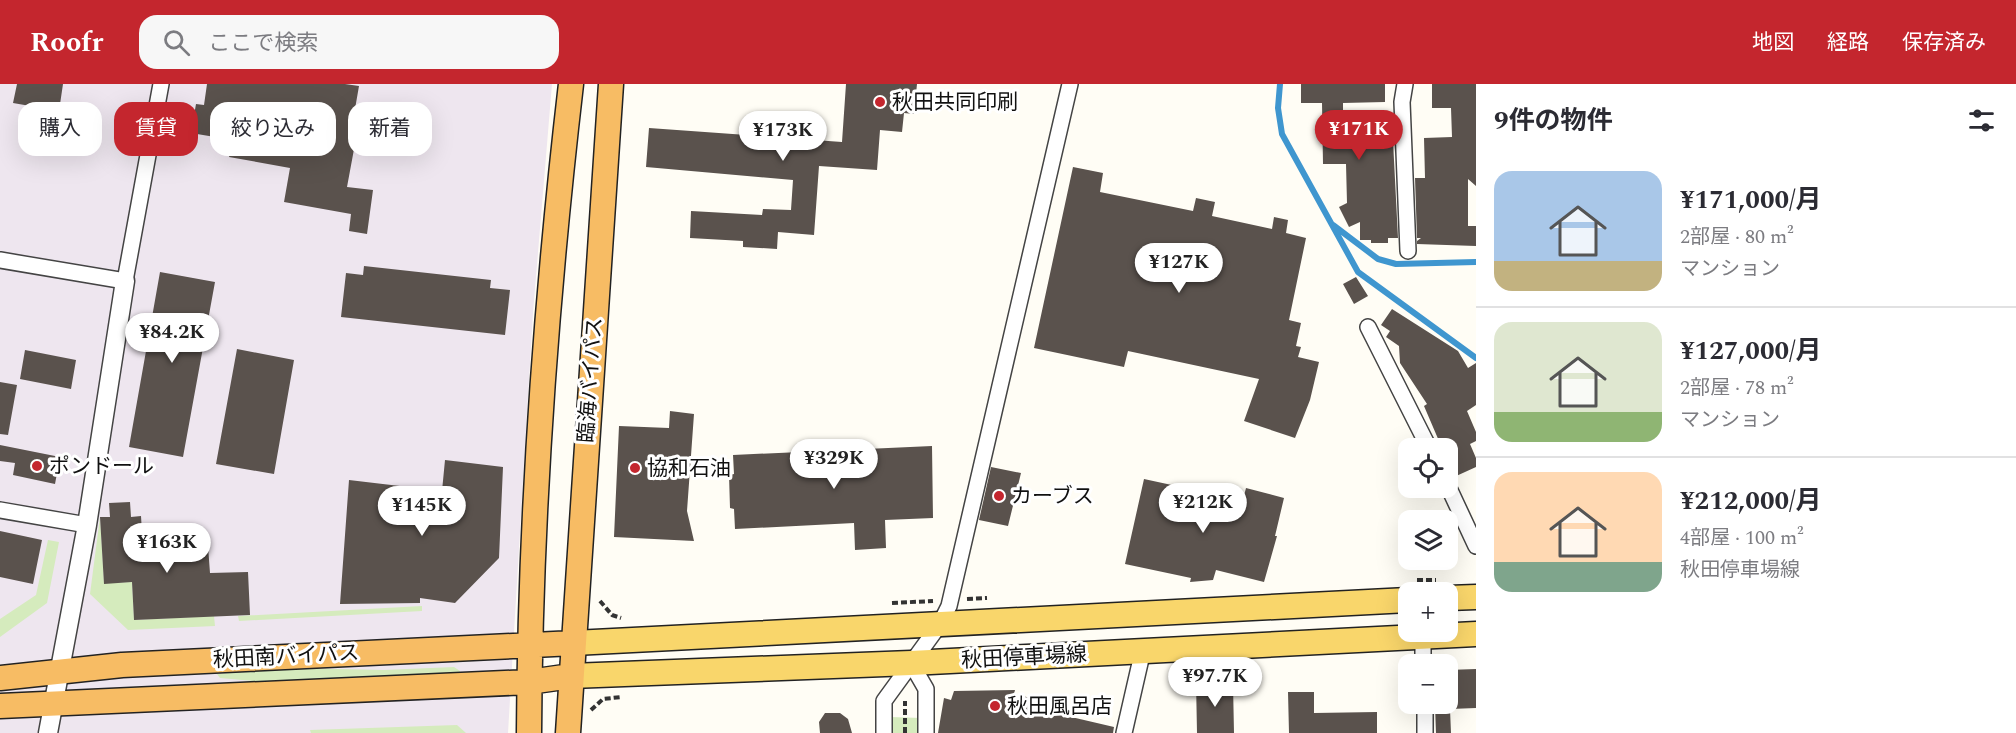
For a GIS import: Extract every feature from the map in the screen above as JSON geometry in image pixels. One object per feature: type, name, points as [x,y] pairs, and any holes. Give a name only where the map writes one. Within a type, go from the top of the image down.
[{"type":"highway","points":[[529,733],[529,681],[540,434],[571,84]]},
{"type":"highway","name":"臨海バイパス","points":[[568,733],[611,84]]},
{"type":"highway","name":"秋田南バイパス","points":[[0,678],[60,670],[360,651],[574,643]]},
{"type":"highway","name":"秋田南バイパス","points":[[0,706],[529,681],[571,676]]},
{"type":"main road","points":[[1458,598],[1476,597]]},
{"type":"main road","name":"秋田停車場線","points":[[574,643],[1398,601]]},
{"type":"main road","name":"秋田停車場線","points":[[1458,635],[1476,634]]},
{"type":"main road","name":"秋田停車場線","points":[[571,676],[911,663],[1398,637]]},
{"type":"street","points":[[48,733],[87,525],[125,281],[161,84]]},
{"type":"street","points":[[884,733],[884,701],[940,624],[951,600],[1070,84]]},
{"type":"street","points":[[1405,84],[1402,102],[1408,251]]},
{"type":"street","points":[[0,260],[125,281]]},
{"type":"street","points":[[1368,327],[1424,438]]},
{"type":"street","points":[[1454,498],[1476,546]]},
{"type":"street","points":[[0,510],[87,525]]},
{"type":"street","points":[[1124,733],[1143,650]]},
{"type":"street","points":[[911,663],[926,689],[926,733]]},
{"type":"street","points":[[1425,714],[1425,733]]},
{"type":"path","points":[[905,694],[905,733]]},
{"type":"shaded area","points":[[0,84],[552,84],[533,313],[508,733],[0,733]]},
{"type":"green space","points":[[100,517],[104,583],[132,582],[134,620],[214,616],[215,626],[128,630],[90,594]]},
{"type":"green space","points":[[48,540],[59,542],[47,603],[0,637],[0,619],[36,595]]},
{"type":"green space","points":[[422,606],[422,611],[239,621],[238,616]]},
{"type":"green space","points":[[454,667],[460,671],[460,675],[286,684],[220,678],[217,674],[291,668],[384,670]]},
{"type":"green space","points":[[890,717],[922,718],[922,733],[890,733]]},
{"type":"green space","points":[[457,725],[466,733],[311,733],[310,730]]},
{"type":"building","points":[[17,84],[63,84],[60,102],[13,103]]},
{"type":"building","points":[[207,84],[345,84],[359,86],[356,102],[348,102],[348,156],[353,156],[347,187],[373,190],[367,234],[349,231],[351,214],[284,202],[290,168],[229,157],[336,156],[336,102],[210,102],[210,136],[198,134],[198,104],[204,105]]},
{"type":"building","points":[[846,84],[917,84],[914,114],[904,113],[902,132],[880,130],[877,170],[819,166],[814,235],[778,232],[777,249],[743,247],[743,241],[690,238],[691,211],[762,215],[763,209],[791,210],[793,180],[646,167],[649,128],[842,142]]},
{"type":"building","points":[[1301,84],[1385,84],[1385,102],[1343,103],[1343,142],[1393,141],[1398,238],[1388,238],[1388,243],[1371,243],[1371,240],[1360,240],[1360,222],[1349,227],[1339,207],[1347,203],[1346,164],[1323,164],[1322,103],[1301,103]]},
{"type":"building","points":[[1432,84],[1476,84],[1476,186],[1468,179],[1468,226],[1476,226],[1476,246],[1417,244],[1421,238],[1417,238],[1415,178],[1425,178],[1424,138],[1452,137],[1451,108],[1432,108]]},
{"type":"building","points":[[1073,167],[1103,173],[1100,192],[1193,211],[1196,198],[1215,202],[1212,216],[1272,229],[1274,217],[1288,220],[1286,233],[1306,238],[1289,320],[1301,323],[1296,346],[1301,347],[1298,357],[1319,362],[1310,400],[1295,438],[1244,421],[1259,379],[1128,351],[1124,367],[1034,348]]},
{"type":"building","points":[[364,266],[491,280],[490,288],[510,290],[505,335],[341,317],[346,273],[363,275]]},
{"type":"building","points":[[160,272],[215,282],[183,457],[129,447]]},
{"type":"building","points":[[1356,277],[1368,296],[1354,304],[1343,284]]},
{"type":"building","points":[[1392,309],[1458,351],[1468,368],[1476,363],[1476,405],[1467,411],[1476,432],[1476,441],[1470,444],[1476,458],[1476,467],[1458,475],[1458,438],[1438,438],[1424,406],[1427,404],[1400,363],[1399,346],[1386,337],[1390,331],[1381,325]]},
{"type":"building","points":[[237,349],[294,360],[274,474],[216,464]]},
{"type":"building","points":[[25,350],[76,360],[71,389],[20,379]]},
{"type":"building","points":[[0,382],[17,385],[8,435],[0,434]]},
{"type":"building","name":"協和石油","points":[[670,411],[694,414],[687,511],[694,541],[614,537],[619,426],[669,428]]},
{"type":"building","name":"ポンドール","points":[[0,445],[60,457],[55,484],[13,475],[15,463],[0,461]]},
{"type":"building","points":[[932,446],[933,518],[885,520],[886,548],[855,550],[854,523],[735,529],[734,509],[730,508],[729,475],[734,474],[733,455]]},
{"type":"building","points":[[445,460],[503,467],[499,558],[455,603],[420,598],[420,603],[340,604],[349,480],[442,491]]},
{"type":"building","name":"カーブス","points":[[991,467],[1021,473],[1008,526],[979,520]]},
{"type":"building","points":[[1144,479],[1204,492],[1201,509],[1238,519],[1246,488],[1284,498],[1275,536],[1277,536],[1264,582],[1216,570],[1213,580],[1190,582],[1191,578],[1125,564]]},
{"type":"building","points":[[130,502],[131,517],[141,516],[143,549],[208,546],[210,573],[248,572],[250,615],[134,620],[132,582],[104,584],[100,517],[110,517],[109,503]]},
{"type":"building","points":[[0,531],[42,540],[33,584],[0,577]]},
{"type":"building","points":[[1476,669],[1476,708],[1458,709],[1458,670]]},
{"type":"building","points":[[1213,680],[1214,685],[1233,684],[1234,733],[1197,733],[1196,681]]},
{"type":"building","points":[[1015,690],[1014,694],[1039,700],[1037,709],[1114,727],[1113,733],[938,733],[944,698],[951,700],[954,691]]},
{"type":"building","points":[[1288,692],[1314,692],[1314,713],[1377,712],[1377,733],[1289,733]]},
{"type":"building","points":[[825,713],[840,713],[848,719],[852,733],[820,733],[819,722]]},
{"type":"building","points":[[1435,714],[1450,714],[1451,733],[1436,733]]},
{"type":"waterway","points":[[1280,84],[1278,108],[1282,134],[1358,272],[1476,358]]},
{"type":"waterway","points":[[1333,225],[1378,259],[1396,264],[1476,262]]},
{"type":"place","name":"秋田共同印刷","points":[[880,102]]},
{"type":"place","name":"ポンドール","points":[[37,466]]},
{"type":"place","name":"協和石油","points":[[635,468]]},
{"type":"place","name":"カーブス","points":[[999,496]]},
{"type":"place","name":"秋田風呂店","points":[[995,706]]}]
